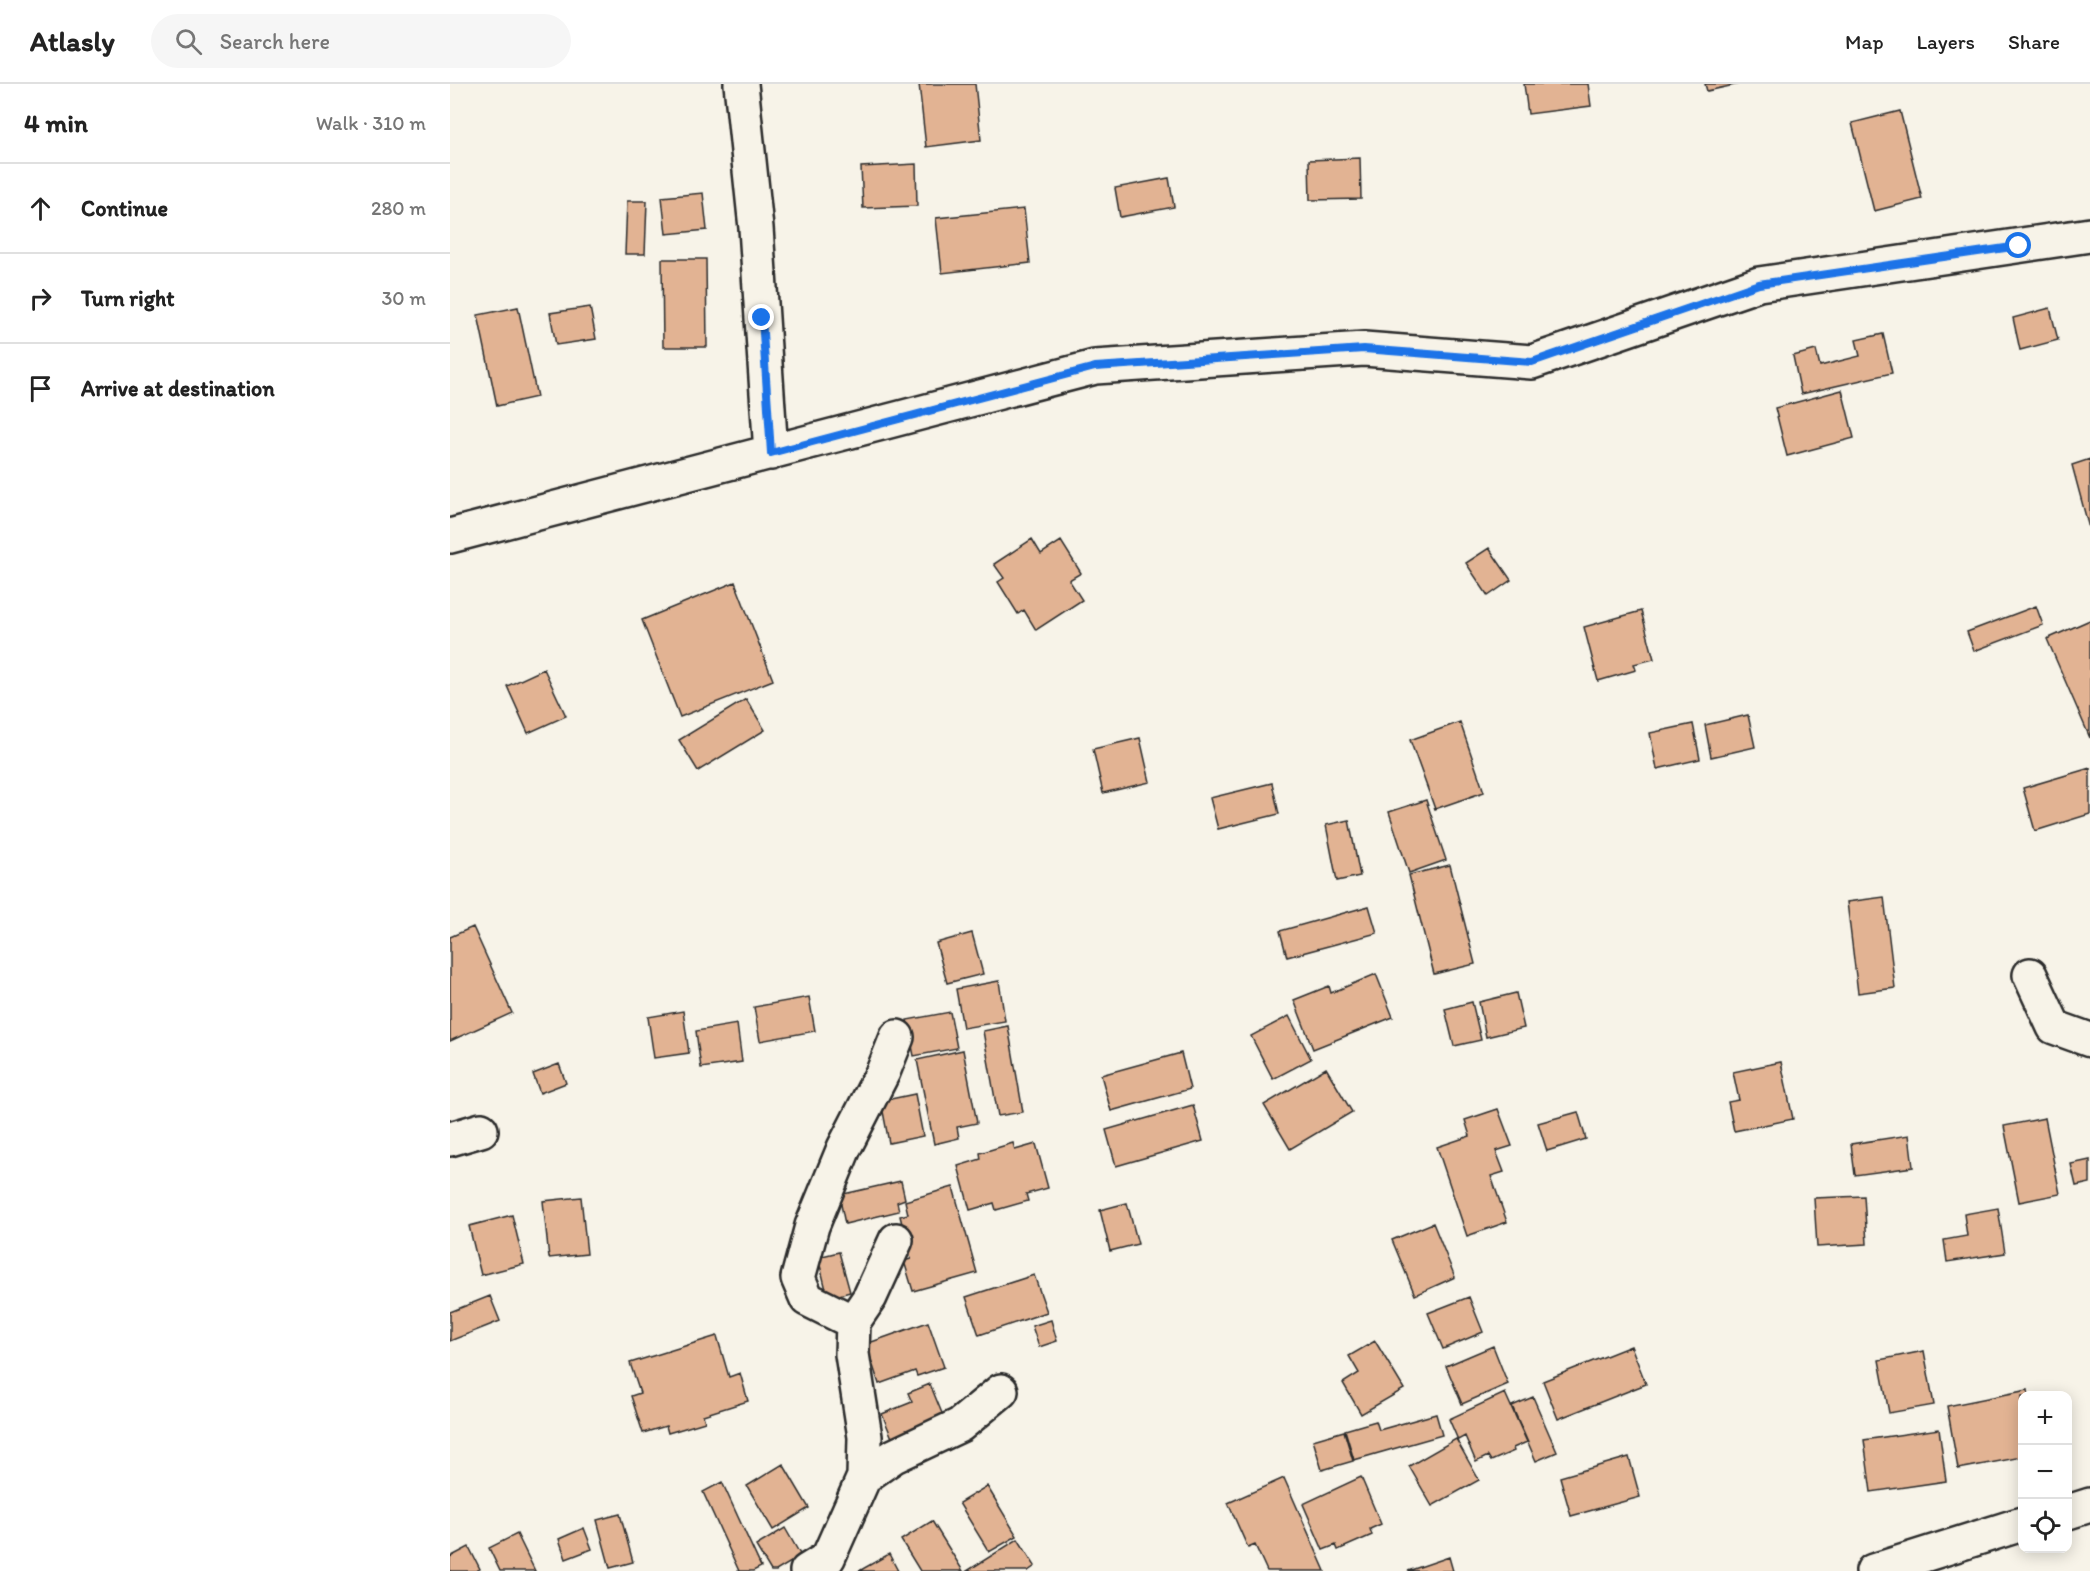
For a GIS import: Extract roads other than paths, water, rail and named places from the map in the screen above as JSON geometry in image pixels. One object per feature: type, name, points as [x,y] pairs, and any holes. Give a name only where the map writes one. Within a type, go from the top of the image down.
[{"type":"street","points":[[741,84],[756,228],[771,453]]},
{"type":"street","points":[[450,536],[1095,367],[1364,349],[1532,362],[1759,284],[2090,235]]},
{"type":"street","points":[[2030,975],[2054,1027],[2090,1040]]},
{"type":"street","points":[[852,1322],[807,1299],[798,1278],[812,1226],[844,1148],[883,1072],[897,1037]]},
{"type":"street","points":[[450,1139],[481,1130]]},
{"type":"street","points":[[807,1571],[828,1558],[864,1477],[865,1437],[852,1354],[852,1322],[870,1297],[896,1240]]},
{"type":"street","points":[[864,1477],[894,1456],[960,1425],[1001,1391]]},
{"type":"street","points":[[2072,1510],[2090,1505]]},
{"type":"street","points":[[1873,1571],[2018,1525]]}]
